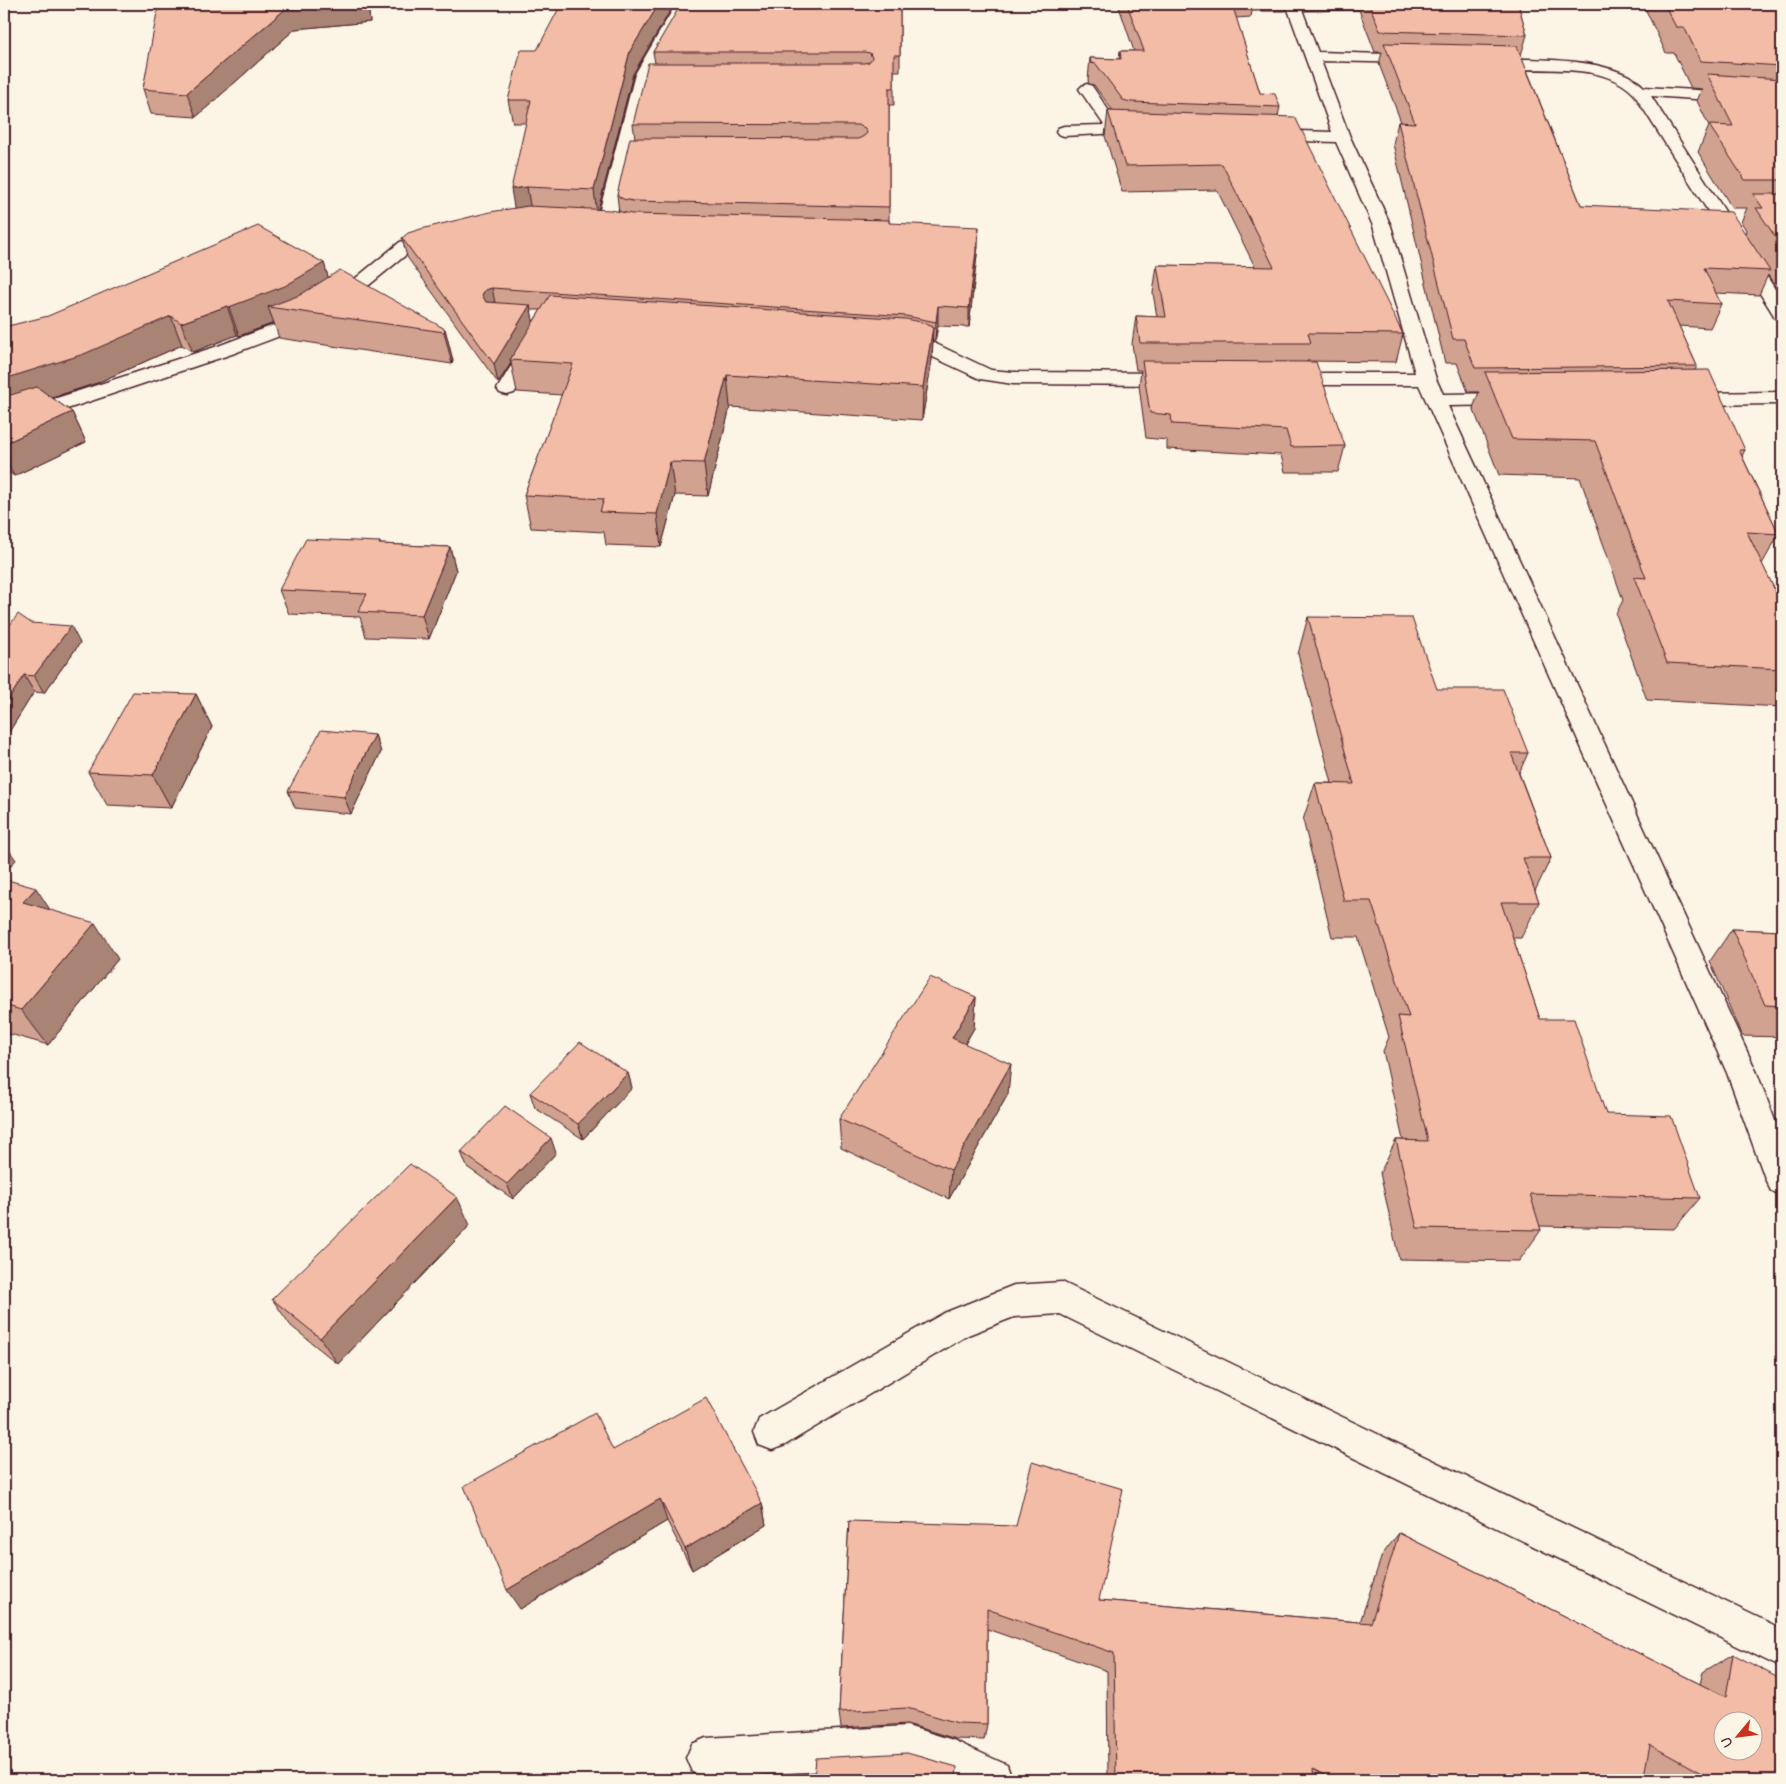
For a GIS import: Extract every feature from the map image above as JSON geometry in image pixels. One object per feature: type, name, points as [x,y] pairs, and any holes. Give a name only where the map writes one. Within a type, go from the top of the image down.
[{"type":"street","points":[[1293,4],[1342,137],[1382,226],[1426,379],[1742,1074],[1782,1181]]},
{"type":"street","points":[[615,222],[608,213],[642,74],[682,6],[700,8]]},
{"type":"street","points":[[1312,56],[1431,60]]},
{"type":"street","points":[[1471,61],[1595,68],[1633,84],[1640,91],[1782,314]]},
{"type":"street","points":[[642,74],[661,74]]},
{"type":"street","points":[[1087,89],[1109,121],[1118,129]]},
{"type":"street","points":[[1640,91],[1782,100]]},
{"type":"street","points":[[1064,131],[1118,129],[1159,132]]},
{"type":"street","points":[[1246,134],[1342,137]]},
{"type":"street","points":[[624,148],[644,148]]},
{"type":"street","points":[[1719,215],[1737,215]]},
{"type":"street","points":[[596,221],[615,222],[624,225],[655,226]]},
{"type":"street","points":[[4,424],[10,420],[225,350],[302,321],[357,286],[406,246],[452,229]]},
{"type":"street","points":[[507,389],[544,327]]},
{"type":"street","points":[[876,341],[927,347],[987,374],[1013,378],[1190,379]]},
{"type":"street","points":[[1269,379],[1426,379]]},
{"type":"street","points":[[1664,399],[1782,398]]},
{"type":"street","points":[[1436,400],[1535,399]]},
{"type":"street","points":[[772,1432],[956,1324],[1014,1301],[1062,1298],[1782,1649]]},
{"type":"street","points":[[706,1758],[907,1746],[953,1760],[992,1780]]},
{"type":"building","points":[[161,4],[314,4],[289,6],[187,93],[143,89],[158,7]]},
{"type":"building","points":[[561,4],[659,4],[630,51],[594,190],[527,187],[511,189],[531,100],[508,100],[521,50],[537,50]]},
{"type":"building","points":[[681,4],[900,4],[900,55],[894,55],[894,88],[889,88],[889,207],[633,201],[623,199],[617,195],[630,138],[858,139],[867,133],[865,128],[858,125],[633,124],[648,63],[864,63],[869,62],[872,58],[870,53],[864,52],[653,52]]},
{"type":"building","points":[[1127,4],[1232,4],[1260,93],[1275,94],[1280,107],[1131,102],[1123,100],[1096,64],[1091,63],[1090,58],[1121,59],[1120,51],[1144,51]]},
{"type":"building","points":[[1369,4],[1518,4],[1527,35],[1380,31]]},
{"type":"building","points":[[1664,4],[1782,4],[1782,66],[1701,61],[1684,27],[1676,27]]},
{"type":"building","points":[[1384,43],[1517,46],[1581,205],[1731,212],[1770,271],[1704,268],[1721,304],[1668,301],[1697,366],[1475,368],[1464,339],[1453,339],[1398,122],[1415,123]]},
{"type":"building","points":[[1707,74],[1782,79],[1782,180],[1745,180],[1709,125],[1733,126]]},
{"type":"building","points":[[1108,111],[1295,117],[1403,334],[1308,333],[1311,343],[1140,343],[1136,316],[1166,317],[1157,265],[1274,267],[1222,164],[1125,166]]},
{"type":"building","points":[[1753,194],[1782,194],[1782,247],[1756,208],[1763,208]]},
{"type":"building","points":[[528,206],[611,210],[632,214],[889,220],[889,223],[979,227],[969,308],[938,306],[936,322],[906,316],[492,288],[485,290],[482,295],[486,302],[530,305],[494,364],[402,238],[408,233],[421,229],[490,212]]},
{"type":"building","points":[[258,226],[324,263],[285,286],[229,307],[227,306],[181,323],[171,316],[84,354],[4,379],[4,327],[48,316]]},
{"type":"building","points":[[340,270],[445,329],[444,332],[268,307],[300,295]]},
{"type":"building","points":[[550,295],[906,319],[933,327],[923,387],[727,375],[704,463],[670,462],[657,514],[600,512],[604,499],[524,495],[573,364],[510,360]]},
{"type":"building","points":[[1142,361],[1316,362],[1345,446],[1291,447],[1286,430],[1172,424],[1171,415],[1150,413]]},
{"type":"building","points":[[1709,370],[1745,450],[1739,450],[1779,534],[1747,532],[1782,605],[1782,669],[1667,663],[1634,577],[1646,578],[1595,441],[1512,439],[1485,372]]},
{"type":"building","points":[[37,387],[72,412],[4,444],[4,397]]},
{"type":"building","points":[[306,539],[450,547],[422,615],[358,612],[367,594],[279,590]]},
{"type":"building","points":[[18,614],[31,623],[71,626],[34,676],[24,675],[4,707],[4,633]]},
{"type":"building","points":[[1308,617],[1412,618],[1437,689],[1503,689],[1528,753],[1511,753],[1551,858],[1523,858],[1539,902],[1501,902],[1540,1019],[1574,1019],[1606,1114],[1671,1116],[1700,1198],[1530,1194],[1541,1230],[1417,1228],[1396,1140],[1428,1141],[1398,1016],[1409,1017],[1371,901],[1344,901],[1315,783],[1354,784]]},
{"type":"building","points":[[133,692],[196,694],[153,775],[88,772]]},
{"type":"building","points":[[321,730],[375,735],[344,797],[288,791]]},
{"type":"building","points":[[4,879],[36,888],[23,902],[95,923],[21,1010],[4,1005]]},
{"type":"building","points":[[1732,929],[1782,931],[1782,1006],[1765,1005]]},
{"type":"building","points":[[930,977],[976,997],[952,1038],[1011,1064],[951,1170],[839,1119]]},
{"type":"building","points":[[580,1042],[628,1073],[578,1124],[530,1093]]},
{"type":"building","points":[[505,1106],[551,1138],[507,1184],[461,1152]]},
{"type":"building","points":[[410,1164],[457,1197],[320,1338],[272,1299]]},
{"type":"building","points":[[706,1398],[762,1503],[685,1549],[660,1499],[507,1590],[464,1486],[595,1413],[613,1450]]},
{"type":"building","points":[[1032,1462],[1123,1489],[1099,1600],[1371,1623],[1399,1533],[1726,1697],[1733,1654],[1782,1680],[1782,1780],[1714,1780],[1650,1745],[1643,1780],[1333,1780],[1313,1769],[1314,1780],[1116,1780],[1114,1653],[987,1609],[987,1724],[958,1723],[907,1708],[839,1712],[849,1521],[1016,1526]]},
{"type":"building","points":[[907,1753],[957,1767],[956,1780],[814,1780],[816,1758]]},
{"type":"building","points":[[1084,1778],[1110,1780],[1084,1780]]}]
